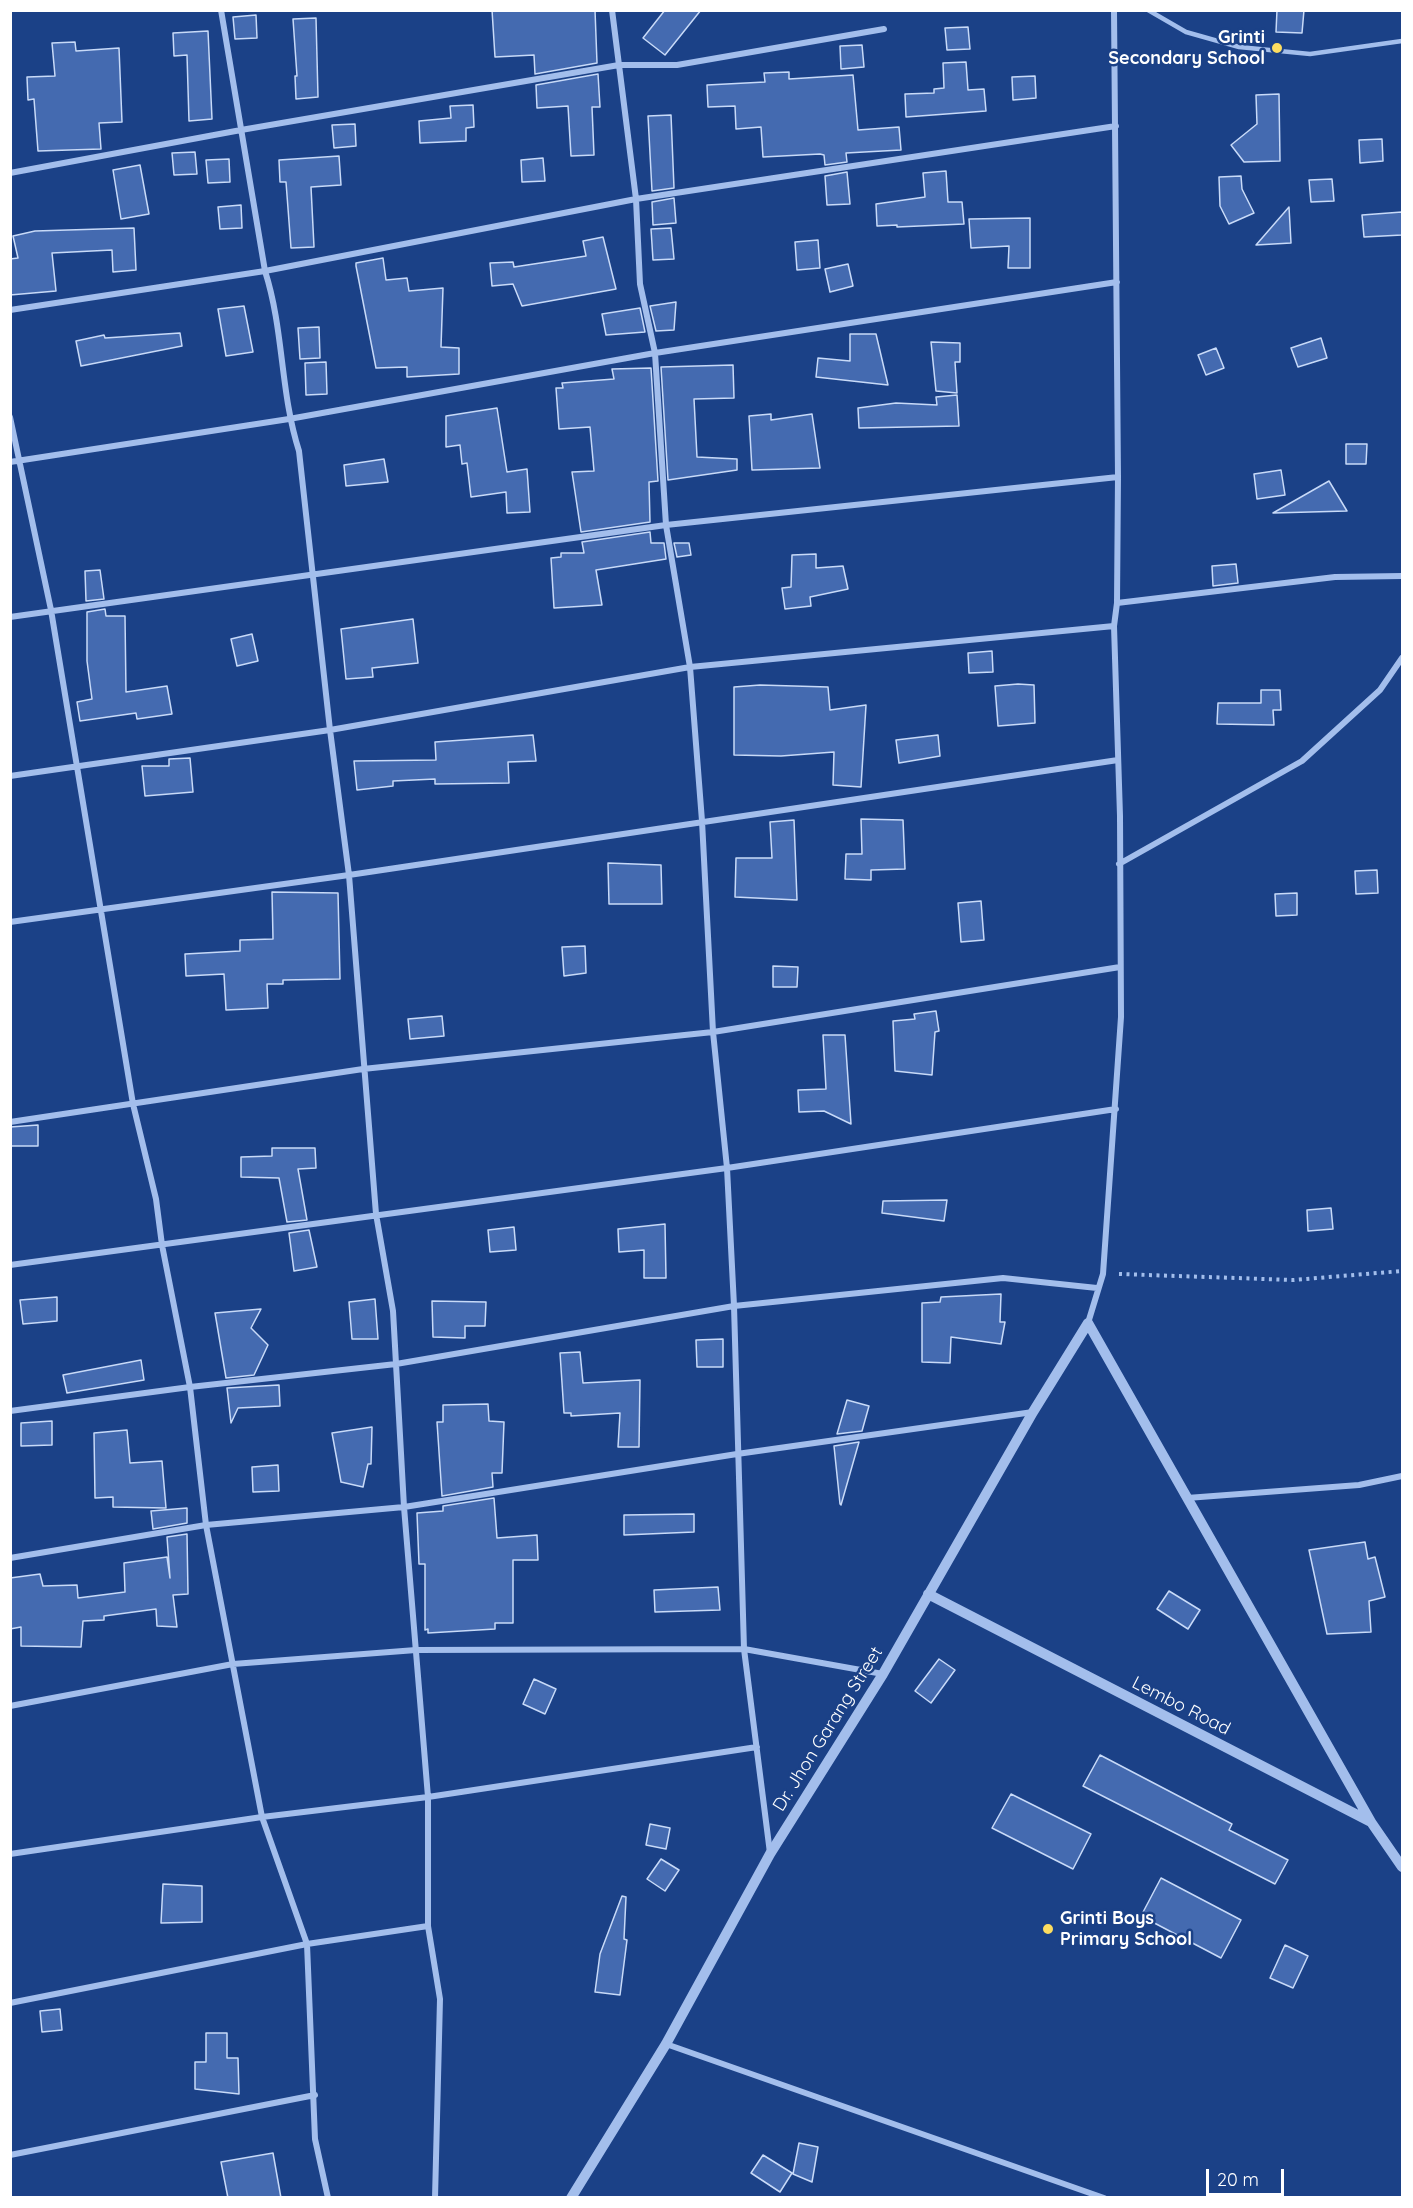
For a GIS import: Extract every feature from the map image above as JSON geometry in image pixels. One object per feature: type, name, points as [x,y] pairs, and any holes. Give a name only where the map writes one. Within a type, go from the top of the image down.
[{"type":"street","points":[[221,10],[265,271],[273,298],[289,419],[300,451],[330,730],[349,875],[376,1214],[393,1311],[404,1507],[428,1797],[428,1926],[440,1999],[435,2198]]},
{"type":"street","points":[[612,10],[636,199],[640,284],[655,353],[666,525],[690,667],[702,821],[713,1032],[727,1168],[734,1306],[744,1649],[770,1854]]},
{"type":"street","name":"Dr. Jhon Garang Street","points":[[571,2198],[666,2044],[770,1854],[883,1674],[1033,1413],[1088,1323],[1103,1274],[1121,1017],[1114,626],[1118,603],[1118,477],[1114,10]]},
{"type":"street","points":[[10,173],[241,130],[619,65],[677,65],[884,29]]},
{"type":"street","points":[[10,310],[265,271],[636,199],[1116,126]]},
{"type":"street","points":[[10,462],[289,419],[655,353],[1117,282]]},
{"type":"street","points":[[10,417],[51,610],[133,1104],[156,1199],[162,1245],[190,1387],[206,1525],[262,1817],[307,1944],[315,2095],[315,2139],[328,2198]]},
{"type":"street","points":[[10,617],[666,525],[1118,477]]},
{"type":"street","points":[[1118,603],[1335,577],[1402,576]]},
{"type":"street","points":[[10,776],[330,730],[690,667],[1114,626]]},
{"type":"street","points":[[1119,864],[1302,761],[1380,690],[1402,657]]},
{"type":"street","points":[[10,922],[349,875],[1118,760]]},
{"type":"street","points":[[10,1122],[363,1069],[713,1032],[1120,968]]},
{"type":"street","points":[[10,1265],[727,1168],[1116,1110]]},
{"type":"street","points":[[10,1411],[190,1387],[396,1364],[734,1306],[1003,1278],[1097,1288]]},
{"type":"street","points":[[1088,1323],[1371,1822]]},
{"type":"street","points":[[10,1558],[206,1525],[404,1507],[737,1454],[1033,1413]]},
{"type":"street","points":[[1187,1498],[1359,1485],[1402,1476]]},
{"type":"street","name":"Lembo Road","points":[[928,1594],[1371,1822],[1402,1867]]},
{"type":"street","points":[[10,1706],[233,1664],[416,1650],[744,1649],[883,1674]]},
{"type":"street","points":[[10,1854],[262,1817],[428,1797],[757,1747]]},
{"type":"street","points":[[10,2003],[307,1944],[428,1926]]},
{"type":"street","points":[[666,2044],[1104,2198]]},
{"type":"street","points":[[10,2155],[315,2095]]},
{"type":"lane","points":[[1148,10],[1186,32],[1239,47],[1310,54],[1402,41]]},
{"type":"path","points":[[1103,1274],[1294,1280],[1402,1271]]},
{"type":"building","points":[[492,10],[595,10],[597,63],[535,74],[534,55],[495,57]]},
{"type":"building","points":[[665,10],[701,10],[665,55],[643,38]]},
{"type":"building","points":[[1277,10],[1304,10],[1302,33],[1276,32]]},
{"type":"building","points":[[256,15],[257,38],[235,39],[233,17]]},
{"type":"building","points":[[316,18],[318,97],[296,99],[295,76],[297,76],[293,19]]},
{"type":"building","points":[[968,27],[970,49],[947,50],[945,28]]},
{"type":"building","points":[[208,31],[212,119],[189,121],[187,55],[174,56],[173,33]]},
{"type":"building","points":[[75,42],[76,51],[119,48],[122,122],[99,123],[101,149],[38,151],[34,99],[28,100],[27,77],[55,76],[52,43]]},
{"type":"building","points":[[862,45],[864,67],[841,69],[840,46]]},
{"type":"building","points":[[966,62],[968,90],[984,89],[986,111],[906,117],[905,94],[934,93],[934,89],[944,88],[943,63]]},
{"type":"building","points":[[789,72],[789,79],[853,75],[858,130],[899,127],[901,150],[846,153],[847,162],[825,165],[824,155],[820,154],[763,157],[761,127],[736,129],[735,106],[708,107],[707,85],[765,82],[764,73]]},
{"type":"building","points":[[598,74],[600,107],[592,107],[594,155],[571,156],[568,106],[537,108],[536,85]]},
{"type":"building","points":[[1035,76],[1036,98],[1013,100],[1012,77]]},
{"type":"building","points":[[1279,94],[1280,161],[1244,162],[1231,145],[1257,124],[1256,95]]},
{"type":"building","points":[[473,105],[474,127],[466,128],[466,141],[420,143],[419,121],[451,118],[450,106]]},
{"type":"building","points":[[671,115],[674,188],[652,191],[648,116]]},
{"type":"building","points":[[355,124],[356,146],[334,148],[332,125]]},
{"type":"building","points":[[1382,139],[1383,161],[1360,163],[1359,140]]},
{"type":"building","points":[[195,152],[197,174],[174,175],[172,153]]},
{"type":"building","points":[[339,156],[341,185],[311,187],[314,247],[291,248],[286,182],[280,182],[279,160]]},
{"type":"building","points":[[543,158],[545,181],[522,182],[521,160]]},
{"type":"building","points":[[229,159],[230,182],[208,183],[206,160]]},
{"type":"building","points":[[140,165],[149,214],[121,219],[113,170]]},
{"type":"building","points":[[946,171],[948,202],[962,202],[964,224],[877,226],[876,204],[925,197],[923,173]]},
{"type":"building","points":[[847,172],[850,204],[827,205],[825,176]]},
{"type":"building","points":[[1241,176],[1242,189],[1254,213],[1229,224],[1220,206],[1219,177]]},
{"type":"building","points":[[1332,179],[1334,201],[1311,202],[1309,180]]},
{"type":"building","points":[[674,198],[676,223],[653,225],[652,202]]},
{"type":"building","points":[[241,205],[242,228],[220,229],[218,207]]},
{"type":"building","points":[[1289,207],[1291,243],[1256,245]]},
{"type":"building","points":[[1402,212],[1402,235],[1364,237],[1362,215]]},
{"type":"building","points":[[1030,218],[1030,268],[1008,268],[1009,246],[971,248],[969,219]]},
{"type":"building","points":[[134,228],[136,270],[113,272],[112,250],[52,253],[56,291],[10,295],[10,259],[18,258],[13,236],[35,231]]},
{"type":"building","points":[[671,228],[674,259],[653,260],[651,229]]},
{"type":"building","points":[[603,237],[616,289],[522,306],[513,284],[492,286],[490,263],[513,262],[514,267],[586,256],[583,241]]},
{"type":"building","points":[[818,240],[820,268],[797,270],[795,242]]},
{"type":"building","points":[[383,258],[386,280],[407,278],[409,291],[443,288],[441,347],[459,348],[459,374],[407,377],[407,367],[376,368],[356,263]]},
{"type":"building","points":[[848,264],[853,286],[830,292],[825,269]]},
{"type":"building","points":[[676,302],[674,330],[656,331],[650,306]]},
{"type":"building","points":[[244,306],[253,352],[226,356],[218,309]]},
{"type":"building","points":[[640,308],[645,332],[606,335],[602,314]]},
{"type":"building","points":[[319,327],[320,358],[300,359],[298,328]]},
{"type":"building","points":[[180,333],[182,346],[81,366],[76,341],[104,335],[105,338]]},
{"type":"building","points":[[850,334],[876,334],[888,385],[816,377],[818,358],[850,361]]},
{"type":"building","points":[[1321,338],[1327,358],[1298,367],[1291,348]]},
{"type":"building","points":[[931,342],[960,343],[960,362],[955,362],[957,393],[936,391]]},
{"type":"building","points":[[1216,348],[1224,368],[1206,375],[1198,355]]},
{"type":"building","points":[[326,362],[327,394],[306,395],[305,363]]},
{"type":"building","points":[[733,365],[734,398],[694,399],[697,457],[737,459],[737,470],[668,480],[661,367]]},
{"type":"building","points":[[651,368],[658,481],[649,482],[650,522],[581,532],[572,472],[594,471],[590,427],[559,429],[556,388],[563,388],[562,383],[614,379],[612,369]]},
{"type":"building","points":[[957,395],[959,426],[859,428],[858,408],[896,403],[937,405],[936,397]]},
{"type":"building","points":[[497,408],[507,472],[527,469],[530,512],[507,513],[506,492],[471,497],[467,463],[462,464],[460,445],[446,447],[446,416]]},
{"type":"building","points":[[771,414],[771,420],[812,414],[820,468],[752,470],[749,416]]},
{"type":"building","points":[[1346,444],[1367,444],[1366,464],[1346,464]]},
{"type":"building","points":[[384,459],[388,482],[346,486],[344,465]]},
{"type":"building","points":[[1281,470],[1285,495],[1257,499],[1254,474]]},
{"type":"building","points":[[1329,481],[1347,511],[1273,513]]},
{"type":"building","points":[[650,532],[651,543],[664,543],[666,559],[596,570],[602,605],[554,608],[551,558],[561,557],[561,553],[584,553],[582,542]]},
{"type":"building","points":[[674,543],[689,543],[691,555],[677,557]]},
{"type":"building","points":[[816,554],[816,568],[843,566],[848,589],[810,597],[811,606],[785,609],[782,588],[791,587],[792,555]]},
{"type":"building","points":[[1236,564],[1238,583],[1213,586],[1212,566]]},
{"type":"building","points":[[100,570],[104,599],[86,601],[85,571]]},
{"type":"building","points":[[105,609],[106,616],[125,616],[126,692],[167,686],[172,714],[137,719],[136,713],[80,721],[77,702],[92,699],[87,661],[87,612]]},
{"type":"building","points":[[413,619],[418,663],[372,668],[373,677],[346,679],[341,629]]},
{"type":"building","points":[[252,634],[258,661],[237,666],[231,639]]},
{"type":"building","points":[[992,651],[993,672],[969,673],[968,653]]},
{"type":"building","points":[[760,685],[828,687],[830,710],[866,705],[861,787],[833,785],[834,752],[781,756],[734,755],[734,687]]},
{"type":"building","points":[[1034,685],[1035,723],[998,726],[995,686]]},
{"type":"building","points":[[1261,690],[1280,690],[1281,710],[1273,710],[1274,725],[1217,724],[1218,703],[1261,703]]},
{"type":"building","points":[[533,735],[536,761],[508,762],[509,783],[435,784],[435,779],[393,781],[393,786],[357,790],[354,761],[436,760],[435,742]]},
{"type":"building","points":[[938,735],[940,756],[899,763],[896,740]]},
{"type":"building","points":[[190,758],[193,792],[145,796],[142,766],[169,766],[169,759]]},
{"type":"building","points":[[861,819],[903,820],[905,869],[871,870],[871,880],[845,879],[846,854],[862,854]]},
{"type":"building","points":[[794,820],[797,900],[735,897],[736,858],[772,858],[770,822]]},
{"type":"building","points":[[608,863],[661,865],[662,904],[609,904]]},
{"type":"building","points":[[1377,870],[1378,893],[1356,894],[1355,871]]},
{"type":"building","points":[[272,892],[338,893],[340,979],[283,980],[283,984],[267,984],[268,1008],[226,1010],[224,974],[186,976],[185,954],[240,951],[240,940],[273,939]]},
{"type":"building","points":[[1297,893],[1297,915],[1276,916],[1275,894]]},
{"type":"building","points":[[981,901],[984,940],[961,942],[958,903]]},
{"type":"building","points":[[585,946],[586,973],[564,976],[562,947]]},
{"type":"building","points":[[773,966],[798,967],[797,987],[773,987]]},
{"type":"building","points":[[936,1011],[939,1031],[935,1032],[932,1075],[895,1071],[893,1021],[915,1019],[914,1014]]},
{"type":"building","points":[[442,1016],[444,1036],[410,1039],[408,1019]]},
{"type":"building","points":[[823,1035],[845,1035],[851,1124],[824,1111],[799,1112],[798,1090],[826,1089]]},
{"type":"building","points":[[38,1125],[38,1146],[10,1146],[10,1127]]},
{"type":"building","points":[[272,1148],[315,1148],[316,1168],[298,1169],[307,1220],[287,1222],[279,1178],[241,1177],[241,1157],[272,1156]]},
{"type":"building","points":[[947,1200],[944,1221],[882,1213],[883,1201]]},
{"type":"building","points":[[1331,1208],[1333,1229],[1308,1231],[1307,1210]]},
{"type":"building","points":[[665,1224],[666,1278],[644,1278],[644,1250],[619,1252],[618,1229]]},
{"type":"building","points":[[514,1227],[516,1250],[490,1252],[488,1230]]},
{"type":"building","points":[[309,1230],[317,1267],[294,1271],[289,1233]]},
{"type":"building","points":[[1001,1294],[1000,1322],[1005,1322],[1001,1344],[951,1337],[950,1363],[922,1362],[922,1303],[940,1302],[941,1297]]},
{"type":"building","points":[[57,1297],[57,1321],[23,1324],[20,1300]]},
{"type":"building","points":[[375,1299],[378,1339],[352,1339],[349,1302]]},
{"type":"building","points":[[432,1301],[486,1302],[485,1326],[465,1326],[465,1338],[433,1337]]},
{"type":"building","points":[[261,1309],[251,1328],[268,1345],[254,1375],[226,1378],[215,1313]]},
{"type":"building","points":[[723,1339],[723,1367],[697,1367],[696,1340]]},
{"type":"building","points":[[580,1352],[583,1383],[640,1380],[639,1447],[618,1447],[620,1413],[571,1416],[571,1413],[564,1413],[560,1353]]},
{"type":"building","points":[[141,1360],[144,1380],[67,1393],[63,1375]]},
{"type":"building","points":[[279,1385],[280,1406],[238,1408],[231,1423],[227,1388]]},
{"type":"building","points":[[847,1400],[869,1406],[862,1431],[837,1434]]},
{"type":"building","points":[[488,1404],[489,1421],[504,1422],[502,1473],[492,1473],[493,1487],[442,1496],[437,1422],[443,1422],[443,1405]]},
{"type":"building","points":[[52,1421],[52,1445],[21,1446],[21,1423]]},
{"type":"building","points":[[372,1427],[371,1464],[368,1464],[363,1487],[341,1482],[332,1433]]},
{"type":"building","points":[[127,1430],[130,1463],[162,1461],[166,1508],[113,1507],[113,1497],[95,1498],[94,1433]]},
{"type":"building","points":[[859,1442],[841,1505],[834,1446]]},
{"type":"building","points":[[278,1465],[279,1491],[253,1492],[252,1467]]},
{"type":"building","points":[[494,1498],[497,1538],[537,1535],[538,1560],[513,1560],[513,1623],[495,1623],[495,1629],[428,1633],[428,1629],[425,1630],[425,1564],[419,1564],[417,1513],[443,1511],[443,1506]]},
{"type":"building","points":[[187,1508],[187,1523],[153,1529],[151,1511]]},
{"type":"building","points":[[694,1514],[694,1532],[624,1535],[624,1515]]},
{"type":"building","points":[[187,1534],[188,1594],[173,1595],[177,1627],[157,1626],[156,1609],[104,1616],[104,1620],[83,1621],[81,1647],[21,1646],[21,1627],[10,1629],[10,1578],[40,1574],[43,1586],[77,1585],[78,1598],[125,1592],[124,1563],[167,1557],[170,1578],[167,1537]]},
{"type":"building","points":[[1365,1542],[1368,1559],[1375,1557],[1385,1597],[1369,1601],[1371,1632],[1327,1634],[1309,1550]]},
{"type":"building","points":[[718,1587],[720,1610],[655,1612],[654,1590]]},
{"type":"building","points":[[1169,1591],[1200,1610],[1188,1629],[1157,1609]]},
{"type":"building","points":[[939,1659],[955,1670],[931,1703],[915,1691]]},
{"type":"building","points":[[534,1679],[556,1689],[545,1714],[523,1704]]},
{"type":"building","points":[[1100,1755],[1232,1824],[1229,1830],[1288,1860],[1275,1884],[1083,1786]]},
{"type":"building","points":[[1011,1794],[1091,1834],[1073,1869],[992,1828]]},
{"type":"building","points":[[650,1824],[670,1828],[666,1849],[646,1845]]},
{"type":"building","points":[[661,1859],[679,1870],[665,1891],[647,1879]]},
{"type":"building","points":[[1161,1878],[1241,1920],[1221,1958],[1141,1916]]},
{"type":"building","points":[[163,1884],[202,1886],[202,1922],[161,1923]]},
{"type":"building","points":[[622,1896],[626,1897],[624,1939],[627,1940],[620,1995],[595,1992],[600,1954]]},
{"type":"building","points":[[1285,1945],[1308,1956],[1293,1988],[1270,1978]]},
{"type":"building","points":[[60,2009],[62,2030],[42,2032],[40,2011]]},
{"type":"building","points":[[206,2033],[227,2033],[227,2058],[238,2058],[239,2094],[195,2089],[195,2062],[206,2062]]},
{"type":"building","points":[[799,2143],[818,2147],[812,2182],[793,2174]]},
{"type":"building","points":[[273,2153],[281,2198],[228,2198],[221,2162]]},
{"type":"building","points":[[763,2155],[792,2173],[780,2192],[751,2173]]},
{"type":"place","name":"Grinti Secondary School","points":[[1277,48]]},
{"type":"place","name":"Grinti Boys Primary School","points":[[1048,1929]]}]
